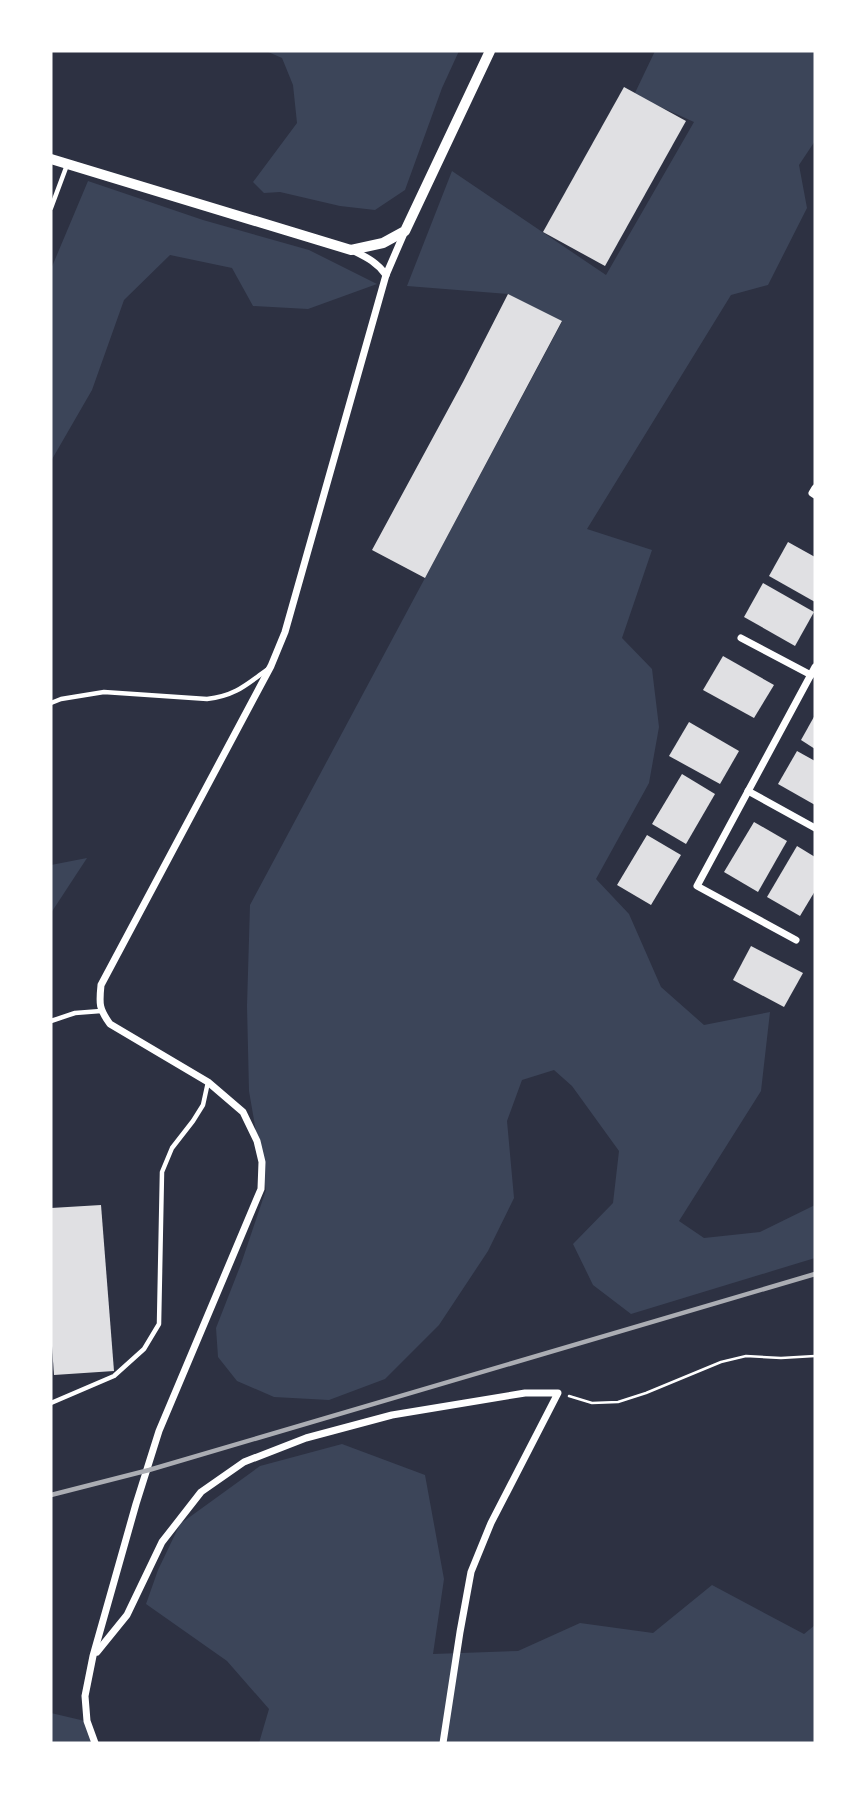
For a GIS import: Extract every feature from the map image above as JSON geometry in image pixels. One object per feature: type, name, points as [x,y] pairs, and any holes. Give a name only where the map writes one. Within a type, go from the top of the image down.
[{"type":"street","points":[[95,1743],[88,1721],[85,1696],[93,1656],[136,1504],[159,1432],[261,1189],[262,1161],[257,1141],[243,1112],[208,1083],[110,1024],[101,1011],[101,985],[271,666],[285,632],[386,275],[490,51]]},
{"type":"street","points":[[51,159],[351,250],[369,258],[380,266],[386,275]]},
{"type":"street","points":[[351,250],[383,243],[405,231]]},
{"type":"street","points":[[815,488],[815,495]]},
{"type":"street","points":[[741,638],[813,671],[698,886],[796,940]]},
{"type":"street","points":[[748,791],[815,828]]},
{"type":"street","points":[[93,1656],[127,1615],[162,1542],[201,1492],[244,1462],[306,1438],[392,1415],[525,1393],[558,1393],[491,1523],[471,1572],[443,1743]]},
{"type":"lane","points":[[51,208],[67,165]]},
{"type":"lane","points":[[51,703],[104,692],[222,698],[236,692],[271,666]]},
{"type":"lane","points":[[51,1021],[75,1013],[101,1011]]},
{"type":"lane","points":[[51,1403],[114,1376],[144,1349],[159,1324],[162,1172],[172,1148],[202,1105],[208,1083]]},
{"type":"path","points":[[558,1393],[592,1403],[618,1402],[720,1362],[746,1356],[815,1356]]},
{"type":"shaded area","points":[[266,51],[459,51],[442,88],[405,190],[375,210],[340,206],[280,192],[264,193],[253,182],[297,123],[293,85],[282,58]]},
{"type":"shaded area","points":[[655,51],[815,51],[815,141],[799,165],[807,208],[768,285],[731,295],[587,529],[652,550],[622,638],[652,669],[659,727],[649,783],[596,879],[629,914],[661,987],[704,1025],[770,1012],[761,1091],[679,1221],[704,1238],[760,1232],[815,1205],[815,1258],[631,1314],[593,1285],[573,1244],[613,1203],[619,1151],[572,1086],[554,1070],[522,1080],[507,1121],[514,1198],[488,1251],[439,1325],[385,1379],[329,1400],[274,1397],[237,1381],[218,1357],[216,1328],[266,1190],[249,1091],[247,1006],[250,905],[562,322],[508,294],[407,286],[452,171],[606,275],[694,122],[634,95]]},
{"type":"shaded area","points":[[88,181],[203,220],[309,250],[377,284],[308,309],[253,306],[232,268],[170,255],[124,300],[92,390],[51,461],[51,269]]},
{"type":"shaded area","points":[[87,858],[51,913],[51,865]]},
{"type":"shaded area","points":[[342,1444],[425,1475],[444,1579],[433,1654],[518,1651],[580,1623],[653,1633],[712,1585],[804,1634],[815,1625],[815,1743],[259,1743],[269,1709],[227,1661],[146,1604],[158,1570],[180,1524],[260,1466]]},
{"type":"shaded area","points":[[51,1713],[85,1721],[93,1743],[51,1743]]},
{"type":"building","points":[[624,87],[686,121],[605,266],[543,232]]},
{"type":"building","points":[[508,294],[562,321],[425,578],[372,550]]},
{"type":"building","points":[[788,542],[815,557],[815,602],[769,576]]},
{"type":"building","points":[[763,583],[814,612],[795,646],[744,617]]},
{"type":"building","points":[[723,656],[774,685],[754,718],[703,690]]},
{"type":"building","points":[[815,715],[815,749],[801,740]]},
{"type":"building","points":[[689,722],[739,751],[720,784],[669,756]]},
{"type":"building","points":[[797,751],[815,761],[815,805],[778,784]]},
{"type":"building","points":[[682,774],[715,794],[686,844],[652,824]]},
{"type":"building","points":[[754,822],[787,841],[758,892],[724,872]]},
{"type":"building","points":[[647,835],[681,855],[651,905],[617,885]]},
{"type":"building","points":[[797,846],[815,857],[815,891],[800,916],[767,897]]},
{"type":"building","points":[[751,946],[803,973],[784,1007],[733,980]]},
{"type":"building","points":[[101,1205],[114,1371],[54,1375],[51,1332],[51,1208]]},
{"type":"railway","points":[[51,1495],[149,1470],[815,1274]]}]
